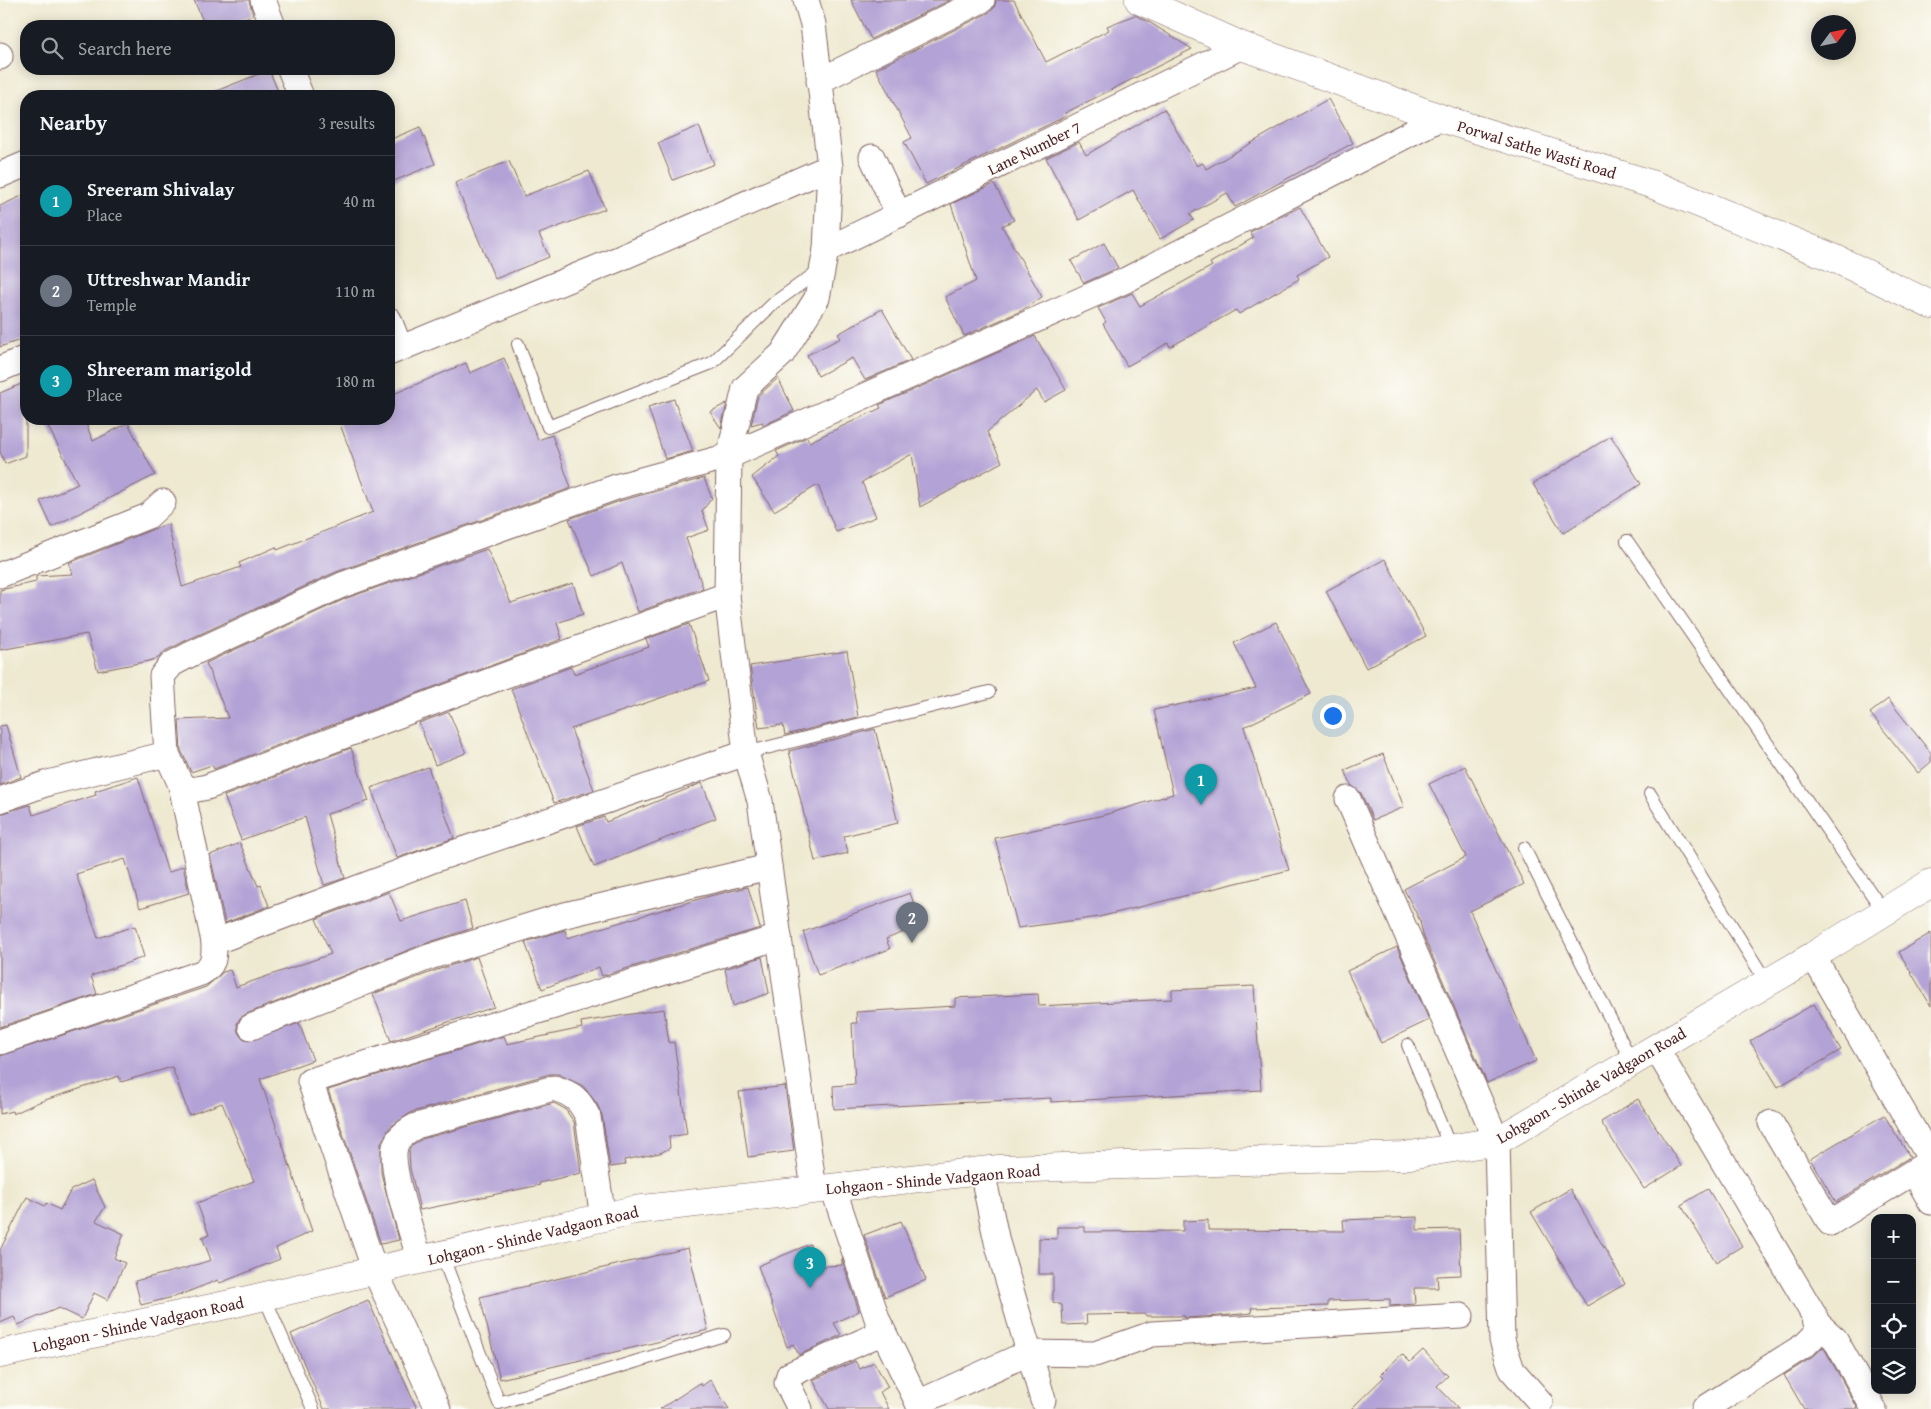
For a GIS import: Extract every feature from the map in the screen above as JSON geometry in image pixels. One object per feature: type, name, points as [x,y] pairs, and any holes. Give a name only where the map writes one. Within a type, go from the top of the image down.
[{"type":"street","points":[[263,0],[271,20]]},
{"type":"street","points":[[806,0],[813,24],[830,167],[824,259],[817,298],[782,354],[745,388],[729,456],[727,595],[746,753],[760,801],[779,937],[823,1189],[884,1332],[919,1406],[1028,1353],[1095,1354],[1135,1338],[1152,1334],[1461,1316]]},
{"type":"street","points":[[819,81],[982,0]]},
{"type":"street","name":"Porwal Sathe Wasti Road","points":[[1139,0],[1242,46],[1440,118],[1654,185],[1836,259],[1931,305]]},
{"type":"street","name":"Lane Number 7","points":[[824,259],[899,215],[1242,46]]},
{"type":"street","points":[[292,75],[299,90]]},
{"type":"street","points":[[0,1042],[201,973],[209,968],[214,960],[214,942],[182,785],[168,754],[162,676],[172,664],[342,585],[619,486],[729,456],[1126,280],[1440,118]]},
{"type":"street","points":[[872,157],[899,215]]},
{"type":"street","points":[[0,174],[20,166]]},
{"type":"street","points":[[395,351],[616,260],[830,167]]},
{"type":"street","points":[[0,369],[20,361]]},
{"type":"street","points":[[0,575],[148,516],[163,502]]},
{"type":"street","points":[[182,785],[192,790],[207,788],[514,672],[727,595]]},
{"type":"street","points":[[214,942],[430,861],[746,753]]},
{"type":"street","points":[[0,800],[48,783],[168,754]]},
{"type":"street","points":[[1348,799],[1497,1141],[1502,1340],[1512,1370],[1540,1402]]},
{"type":"street","points":[[250,1027],[429,957],[547,921],[769,867]]},
{"type":"street","name":"Lohgaon - Shinde Vadgaon Road","points":[[0,1354],[375,1271],[634,1210],[982,1171],[1404,1156],[1497,1141],[1813,956],[1931,883]]},
{"type":"street","points":[[438,1409],[375,1271],[310,1081],[779,937]]},
{"type":"street","points":[[1813,956],[1925,1164],[1931,1202]]},
{"type":"street","points":[[1656,1048],[1815,1317],[1818,1332],[1805,1345],[1704,1409]]},
{"type":"street","points":[[431,1258],[394,1163],[395,1146],[404,1132],[416,1126],[554,1088],[570,1093],[582,1105],[588,1117],[603,1218]]},
{"type":"street","points":[[1771,1124],[1830,1223],[1925,1164]]},
{"type":"street","points":[[982,1171],[997,1242],[1043,1400]]},
{"type":"street","points":[[1816,1322],[1835,1339],[1874,1409]]},
{"type":"street","points":[[800,1409],[787,1383],[789,1375],[884,1332]]},
{"type":"lane","points":[[518,344],[548,427],[712,363],[774,303],[824,259]]},
{"type":"lane","points":[[1627,541],[1884,912]]},
{"type":"lane","points":[[746,753],[989,692]]},
{"type":"lane","points":[[1650,794],[1767,983]]},
{"type":"lane","points":[[1524,848],[1632,1062]]},
{"type":"lane","points":[[1408,1045],[1451,1149]]},
{"type":"lane","points":[[431,1258],[499,1403],[724,1335]]},
{"type":"lane","points":[[264,1296],[313,1409]]},
{"type":"building","points":[[194,0],[249,0],[253,15],[239,20],[202,20]]},
{"type":"building","points":[[851,0],[950,0],[871,39]]},
{"type":"building","points":[[996,0],[1014,0],[1046,62],[1109,30],[1107,26],[1135,15],[1192,49],[1065,113],[1066,116],[926,184],[904,142],[912,138],[876,69],[988,13],[994,8]]},
{"type":"building","points":[[256,75],[271,75],[277,90],[219,90]]},
{"type":"building","points":[[1328,99],[1353,143],[1235,207],[1227,193],[1190,214],[1194,220],[1160,239],[1133,190],[1079,220],[1046,158],[1079,142],[1086,155],[1164,109],[1197,166],[1203,163],[1206,169]]},
{"type":"building","points":[[699,126],[714,164],[673,180],[658,143]]},
{"type":"building","points":[[420,127],[435,164],[395,181],[395,137]]},
{"type":"building","points":[[509,161],[524,196],[589,171],[605,209],[539,234],[549,257],[495,279],[455,183]]},
{"type":"building","points":[[994,184],[1014,220],[1002,226],[1042,297],[1021,311],[964,336],[945,297],[976,281],[951,204]]},
{"type":"building","points":[[20,197],[20,340],[0,347],[0,206]]},
{"type":"building","points":[[1300,207],[1328,257],[1297,275],[1299,279],[1239,314],[1236,310],[1170,347],[1168,343],[1127,366],[1103,324],[1106,322],[1098,308],[1132,293],[1140,306],[1212,266],[1210,263],[1253,238],[1250,232]]},
{"type":"building","points":[[1104,243],[1118,268],[1084,283],[1071,261]]},
{"type":"building","points":[[882,309],[911,360],[865,380],[852,358],[818,376],[807,355],[841,338],[838,334]]},
{"type":"building","points":[[1035,336],[1066,390],[1044,402],[1037,390],[987,432],[1002,462],[920,507],[912,454],[862,482],[876,517],[836,532],[818,485],[774,511],[752,477],[779,456],[776,451],[807,437],[809,442],[881,408],[879,405]]},
{"type":"building","points":[[504,358],[538,440],[552,435],[571,488],[336,572],[185,641],[165,651],[158,658],[149,661],[98,671],[87,634],[0,650],[0,590],[36,582],[36,576],[73,574],[69,563],[156,528],[168,524],[182,587],[241,567],[239,563],[276,547],[277,550],[373,512],[340,425],[395,425],[395,393],[466,363],[470,373]]},
{"type":"building","points":[[778,378],[794,411],[764,425],[762,422],[751,425],[758,396]]},
{"type":"building","points":[[20,385],[20,425],[26,425],[26,456],[5,464],[0,452],[0,393]]},
{"type":"building","points":[[674,399],[693,451],[665,459],[648,407]]},
{"type":"building","points":[[727,403],[721,428],[710,412]]},
{"type":"building","points":[[47,425],[86,425],[93,441],[124,425],[129,425],[155,475],[52,527],[40,501],[78,484]]},
{"type":"building","points":[[1611,436],[1641,484],[1563,533],[1533,484]]},
{"type":"building","points":[[704,478],[712,498],[702,511],[709,530],[686,538],[703,588],[638,612],[622,563],[594,576],[569,519],[623,500]]},
{"type":"building","points":[[487,549],[511,603],[573,583],[583,614],[557,623],[562,639],[214,769],[212,765],[191,772],[181,750],[179,720],[228,718],[206,663],[347,598]]},
{"type":"building","points":[[1385,559],[1426,636],[1366,668],[1326,591]]},
{"type":"building","points":[[1276,622],[1311,694],[1244,727],[1289,870],[1099,917],[1018,928],[995,838],[1104,815],[1173,794],[1154,710],[1256,688],[1234,643]]},
{"type":"building","points":[[689,624],[709,681],[571,729],[594,790],[554,803],[511,689],[571,667],[574,674],[649,647],[646,639]]},
{"type":"building","points":[[847,651],[858,717],[785,735],[783,725],[759,728],[750,666]]},
{"type":"building","points":[[1888,699],[1931,753],[1931,762],[1918,773],[1870,713]]},
{"type":"building","points":[[449,712],[466,753],[435,765],[419,723]]},
{"type":"building","points":[[6,725],[21,777],[0,785],[0,726]]},
{"type":"building","points":[[875,729],[898,823],[844,836],[848,853],[815,861],[789,751]]},
{"type":"building","points":[[351,748],[369,801],[327,814],[345,878],[324,885],[305,817],[241,840],[224,796]]},
{"type":"building","points":[[1383,754],[1404,807],[1373,820],[1361,793],[1351,785],[1345,770]]},
{"type":"building","points":[[1465,766],[1524,884],[1470,911],[1536,1061],[1487,1083],[1423,935],[1420,921],[1404,889],[1466,857],[1429,784]]},
{"type":"building","points":[[428,767],[454,838],[397,858],[371,788]]},
{"type":"building","points":[[138,777],[168,873],[183,866],[189,893],[140,908],[125,859],[76,874],[98,938],[135,926],[144,957],[91,976],[97,994],[0,1027],[0,814],[30,805],[33,815],[96,795],[95,791]]},
{"type":"building","points":[[702,783],[716,818],[594,867],[577,826],[604,817],[606,822]]},
{"type":"building","points":[[240,843],[258,886],[261,885],[269,906],[225,923],[210,855]]},
{"type":"building","points":[[748,887],[760,928],[602,976],[599,967],[542,989],[525,942],[565,930],[567,938],[706,897]]},
{"type":"building","points":[[389,892],[401,921],[465,901],[473,928],[424,944],[246,1014],[240,1018],[237,1024],[238,1032],[242,1038],[249,1041],[299,1023],[313,1060],[260,1079],[312,1231],[276,1248],[280,1259],[220,1283],[218,1280],[177,1296],[141,1305],[135,1281],[211,1260],[202,1237],[209,1235],[197,1203],[254,1181],[222,1103],[189,1115],[172,1067],[121,1082],[119,1076],[39,1102],[13,1114],[12,1111],[0,1114],[0,1056],[206,987],[223,972],[230,970],[236,987],[331,954],[316,919]]},
{"type":"building","points":[[910,893],[922,925],[886,939],[890,949],[818,975],[803,932]]},
{"type":"building","points":[[1931,933],[1931,1006],[1899,952]]},
{"type":"building","points":[[1397,947],[1429,1020],[1381,1043],[1347,971]]},
{"type":"building","points":[[477,957],[494,1007],[391,1041],[373,994]]},
{"type":"building","points":[[762,957],[769,993],[733,1006],[725,969]]},
{"type":"building","points":[[1254,986],[1261,1090],[1051,1102],[1051,1098],[834,1109],[833,1086],[855,1084],[852,1023],[857,1023],[856,1012],[955,1006],[955,998],[1038,994],[1039,1006],[1172,999],[1172,990]]},
{"type":"building","points":[[1814,1004],[1841,1050],[1778,1087],[1750,1041]]},
{"type":"building","points":[[664,1009],[669,1043],[674,1042],[687,1134],[669,1137],[670,1148],[660,1153],[624,1160],[625,1165],[610,1167],[602,1115],[597,1104],[583,1086],[558,1074],[550,1074],[412,1112],[390,1127],[381,1143],[381,1173],[399,1240],[381,1244],[328,1090],[504,1036],[507,1044],[582,1028],[581,1022]]},
{"type":"building","points":[[785,1086],[794,1151],[748,1157],[739,1092]]},
{"type":"building","points":[[1638,1099],[1681,1166],[1644,1189],[1601,1122]]},
{"type":"building","points":[[554,1103],[565,1109],[574,1122],[581,1173],[539,1183],[540,1185],[420,1210],[410,1168],[409,1150],[412,1145],[422,1139]]},
{"type":"building","points":[[1884,1115],[1910,1157],[1836,1202],[1810,1159]]},
{"type":"building","points":[[92,1180],[105,1207],[96,1221],[124,1234],[114,1258],[125,1263],[108,1300],[94,1293],[82,1319],[59,1308],[18,1325],[14,1317],[0,1323],[0,1250],[27,1197],[45,1206],[46,1203],[60,1210],[71,1190]]},
{"type":"building","points":[[1570,1189],[1625,1284],[1587,1306],[1531,1212]]},
{"type":"building","points":[[1708,1189],[1742,1246],[1716,1262],[1681,1205]]},
{"type":"building","points":[[1417,1217],[1417,1230],[1459,1229],[1461,1275],[1437,1276],[1438,1288],[1414,1288],[1415,1304],[1390,1306],[1390,1299],[1328,1301],[1328,1306],[1251,1308],[1252,1313],[1185,1318],[1185,1316],[1146,1316],[1146,1314],[1086,1315],[1087,1324],[1063,1325],[1062,1305],[1053,1302],[1053,1274],[1039,1274],[1039,1238],[1057,1239],[1057,1227],[1085,1227],[1085,1232],[1183,1231],[1183,1221],[1208,1220],[1208,1230],[1344,1231],[1343,1220]]},
{"type":"building","points":[[901,1221],[926,1280],[885,1297],[864,1235]]},
{"type":"building","points":[[810,1244],[813,1267],[842,1265],[842,1259],[859,1311],[834,1323],[841,1335],[799,1355],[793,1344],[787,1347],[758,1266]]},
{"type":"building","points":[[688,1248],[708,1330],[500,1379],[480,1297]]},
{"type":"building","points":[[368,1300],[417,1409],[324,1409],[291,1334]]},
{"type":"building","points":[[1823,1347],[1858,1409],[1804,1409],[1784,1375],[1813,1357]]},
{"type":"building","points":[[1423,1350],[1448,1376],[1437,1386],[1459,1409],[1351,1409],[1384,1377],[1381,1374],[1402,1354],[1410,1362]]},
{"type":"building","points":[[855,1361],[860,1369],[874,1362],[888,1387],[880,1392],[889,1409],[829,1409],[813,1380]]},
{"type":"building","points":[[710,1380],[729,1409],[660,1409],[700,1383],[702,1386]]},
{"type":"place","name":"Sreeram Shivalay","points":[[1201,805]]},
{"type":"place","name":"Uttreshwar Mandir","points":[[912,943]]},
{"type":"place","name":"Shreeram marigold","points":[[810,1288]]}]
